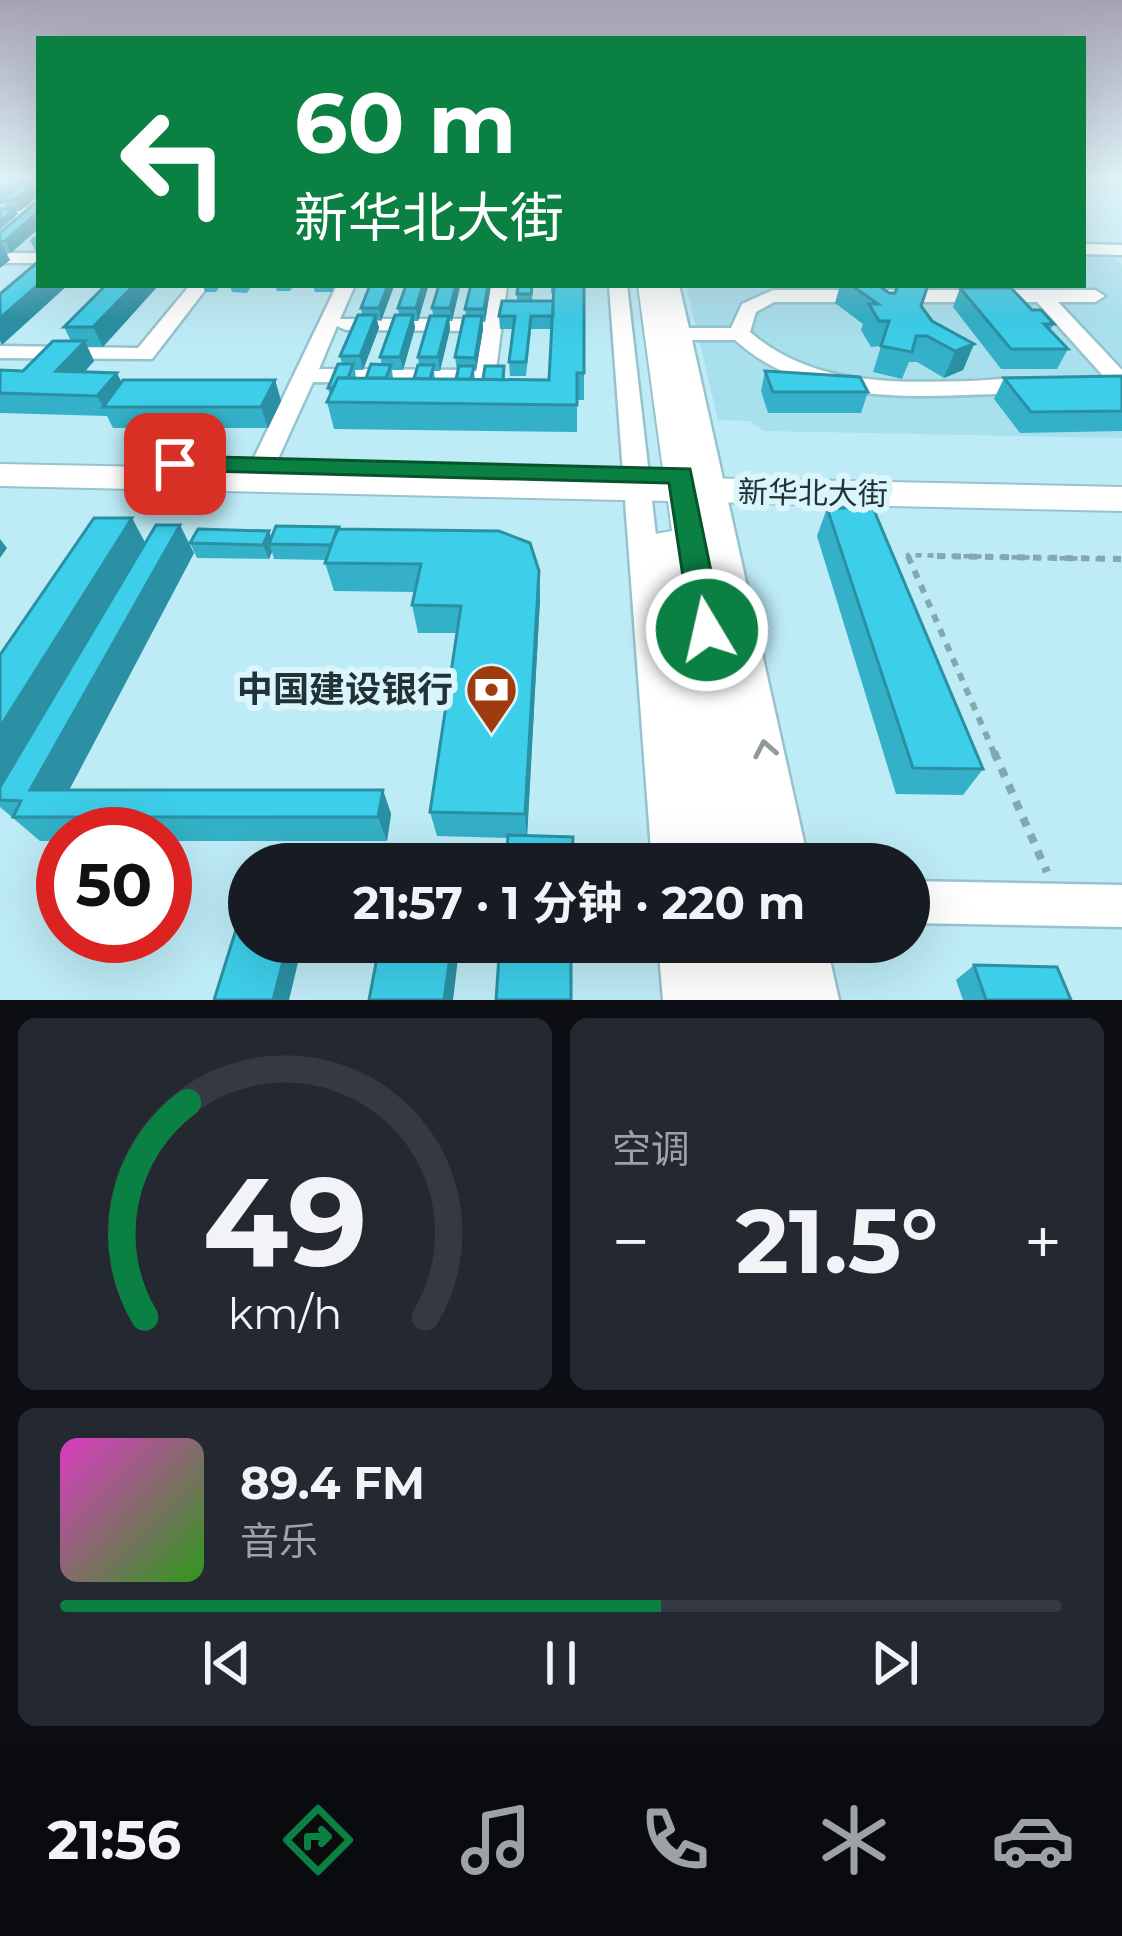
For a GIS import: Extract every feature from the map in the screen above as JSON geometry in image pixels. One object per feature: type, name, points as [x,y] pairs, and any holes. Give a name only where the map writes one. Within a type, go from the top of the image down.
[{"type":"main road","points":[[635,288],[742,843]]},
{"type":"main road","points":[[651,288],[669,333],[673,482],[710,843]]},
{"type":"main road","name":"新华北大街","points":[[0,460],[1122,499]]},
{"type":"main road","name":"新华北大街","points":[[0,475],[1122,484]]},
{"type":"main road","points":[[725,963],[730,1000]]},
{"type":"main road","points":[[763,963],[769,1000]]},
{"type":"street","points":[[1086,249],[1122,250]]},
{"type":"street","points":[[0,258],[36,258]]},
{"type":"street","points":[[0,352],[144,354],[198,288]]},
{"type":"street","points":[[262,466],[345,288]]},
{"type":"street","points":[[304,375],[484,376],[498,288]]},
{"type":"street","points":[[619,288],[782,843]]},
{"type":"street","points":[[670,288],[669,333],[740,334],[773,364],[834,384],[1055,386]]},
{"type":"street","points":[[740,334],[747,308],[773,296],[1095,296]]},
{"type":"street","points":[[1042,296],[1115,385]]},
{"type":"street","points":[[328,324],[492,325]]},
{"type":"street","points":[[673,482],[673,843]]},
{"type":"street","points":[[930,902],[1122,906]]},
{"type":"street","points":[[682,963],[686,1000]]},
{"type":"street","points":[[808,963],[816,1000]]},
{"type":"path","points":[[1052,885],[908,555],[1122,559]]},
{"type":"shaded area","points":[[1086,251],[1106,251],[1122,265],[1122,438],[764,431],[750,421],[718,420],[687,288],[1086,288]]},
{"type":"building","points":[[7,227],[21,227],[5,241],[0,242],[0,233]]},
{"type":"building","points":[[36,264],[36,287],[0,318],[0,294]]},
{"type":"building","points":[[103,288],[131,288],[93,327],[64,327]]},
{"type":"building","points":[[369,288],[387,288],[379,308],[361,308]]},
{"type":"building","points":[[405,288],[422,288],[416,308],[398,308]]},
{"type":"building","points":[[438,288],[455,288],[450,308],[432,308]]},
{"type":"building","points":[[470,288],[488,288],[484,309],[465,309]]},
{"type":"building","points":[[554,288],[584,288],[584,373],[577,373],[577,405],[327,402],[338,378],[549,380]]},
{"type":"building","points":[[855,288],[895,293],[897,288],[927,288],[921,306],[932,321],[974,344],[955,351],[927,336],[916,336],[912,352],[881,346],[889,321],[879,321],[869,304],[878,304]]},
{"type":"building","points":[[960,288],[1011,288],[1032,310],[1041,310],[1054,324],[1044,324],[1068,349],[1011,349]]},
{"type":"building","points":[[502,301],[553,301],[553,316],[531,316],[526,362],[509,362],[515,316],[499,316]]},
{"type":"building","points":[[358,315],[376,315],[360,356],[340,356]]},
{"type":"building","points":[[395,315],[413,315],[400,357],[380,357]]},
{"type":"building","points":[[430,316],[449,316],[438,357],[418,357]]},
{"type":"building","points":[[464,316],[482,316],[475,358],[455,357]]},
{"type":"building","points":[[53,341],[85,341],[56,371],[117,373],[97,396],[0,393],[0,370],[23,371]]},
{"type":"building","points":[[338,364],[353,364],[348,378],[338,378],[328,388]]},
{"type":"building","points":[[371,364],[391,365],[386,378],[366,378]]},
{"type":"building","points":[[418,365],[434,365],[430,379],[414,378]]},
{"type":"building","points":[[459,366],[474,366],[471,379],[456,379]]},
{"type":"building","points":[[485,366],[504,366],[503,380],[483,379]]},
{"type":"building","points":[[765,371],[860,377],[868,392],[773,392]]},
{"type":"building","points":[[1122,376],[1122,411],[1031,412],[1004,378]]},
{"type":"building","points":[[123,380],[275,380],[261,407],[103,407]]},
{"type":"building","points":[[827,508],[873,508],[983,769],[913,768]]},
{"type":"building","points":[[94,518],[132,518],[0,727],[0,655]]},
{"type":"building","points":[[156,525],[180,525],[30,790],[383,790],[378,817],[192,817],[192,807],[36,807],[36,817],[13,817],[21,801],[0,800],[0,787]]},
{"type":"building","points":[[276,526],[339,527],[331,545],[269,544]]},
{"type":"building","points":[[198,529],[269,531],[263,545],[190,543]]},
{"type":"building","name":"中国建设银行","points":[[337,529],[499,531],[530,543],[539,571],[525,814],[430,812],[461,606],[412,605],[421,564],[325,563]]},
{"type":"building","points":[[508,835],[573,837],[573,843],[507,843]]},
{"type":"building","points":[[228,955],[228,963],[283,963],[273,1000],[214,1000]]},
{"type":"building","points":[[376,963],[449,963],[444,1000],[369,1000]]},
{"type":"building","points":[[499,963],[571,963],[571,1000],[496,1000]]},
{"type":"building","points":[[974,965],[1057,967],[1071,1000],[986,1000]]},
{"type":"place","name":"中国建设银行","points":[[492,735]]},
{"type":"route","points":[[175,464],[681,475],[707,630]]}]
